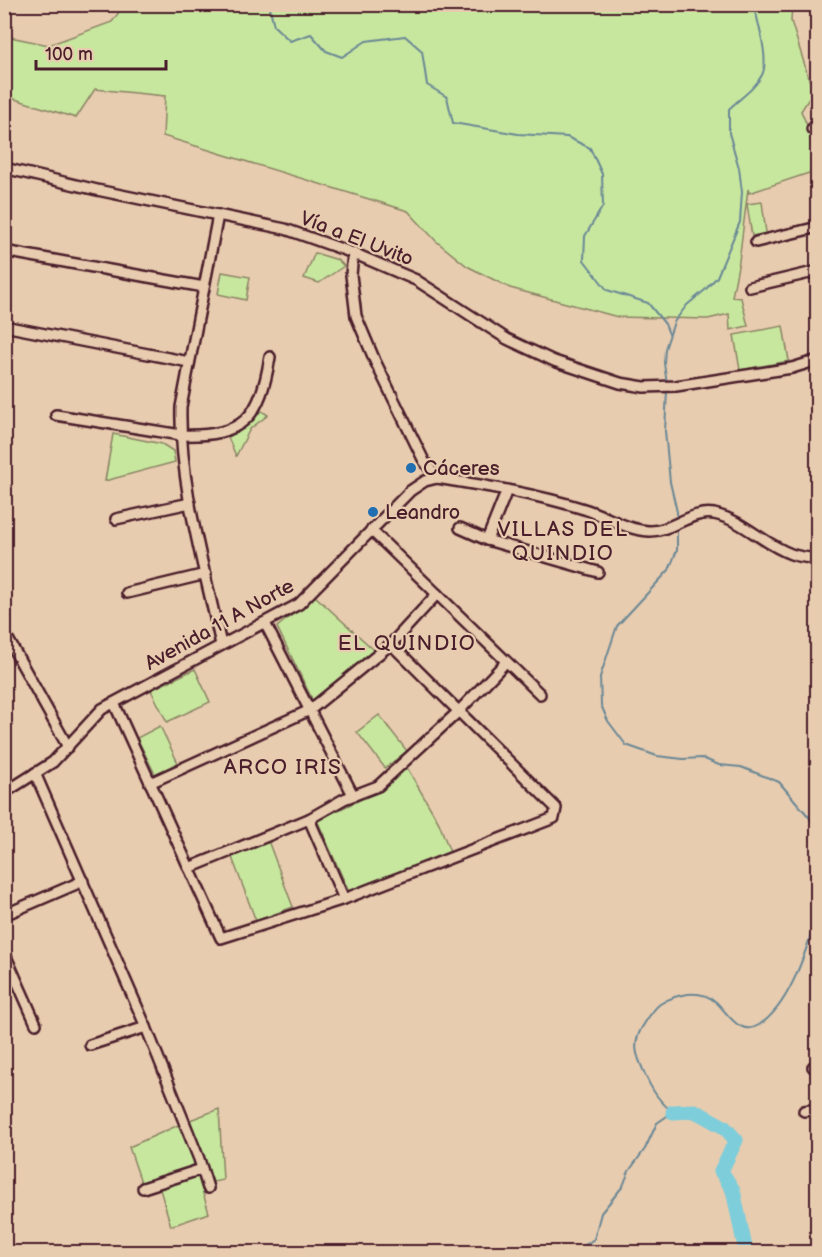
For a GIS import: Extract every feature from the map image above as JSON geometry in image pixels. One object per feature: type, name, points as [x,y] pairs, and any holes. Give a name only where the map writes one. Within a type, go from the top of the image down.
[{"type":"street","name":"Vía a El Uvito","points":[[4,168],[285,229],[404,274],[507,339],[554,362],[620,382],[644,387],[676,386],[792,368],[818,360]]},
{"type":"street","points":[[218,215],[181,407],[181,435],[190,503],[221,645]]},
{"type":"street","points":[[756,242],[818,226]]},
{"type":"street","points":[[4,251],[204,287]]},
{"type":"street","points":[[353,253],[351,275],[356,316],[375,362],[420,451],[437,478],[507,490],[585,509],[627,526],[649,531],[694,516],[711,514],[729,518],[790,554],[818,559]]},
{"type":"street","points":[[750,287],[818,271]]},
{"type":"street","points":[[4,326],[189,362]]},
{"type":"street","points":[[56,415],[181,435],[198,435],[235,429],[256,408],[266,384],[270,357]]},
{"type":"street","name":"Avenida 11 A Norte","points":[[4,793],[53,762],[102,709],[299,604],[410,491],[426,481],[437,478]]},
{"type":"street","points":[[487,540],[507,490]]},
{"type":"street","points":[[116,519],[190,503]]},
{"type":"street","points":[[460,528],[487,540],[598,572]]},
{"type":"street","points":[[371,530],[505,663],[540,694]]},
{"type":"street","points":[[127,593],[206,574]]},
{"type":"street","points":[[150,783],[310,710],[391,644],[437,594]]},
{"type":"street","points":[[266,623],[353,795]]},
{"type":"street","points":[[4,632],[68,747]]},
{"type":"street","points":[[114,703],[221,938],[344,899],[554,818],[556,808],[391,644]]},
{"type":"street","points":[[189,868],[309,819],[344,799],[378,786],[459,711],[505,663]]},
{"type":"street","points":[[35,774],[146,1027],[208,1188]]},
{"type":"street","points":[[309,819],[344,899]]},
{"type":"street","points":[[4,915],[83,881]]},
{"type":"street","points":[[4,952],[36,1024]]},
{"type":"street","points":[[90,1045],[146,1027]]},
{"type":"street","points":[[804,1111],[818,1109]]},
{"type":"street","points":[[143,1188],[202,1169]]},
{"type":"green space","points":[[124,5],[792,5],[791,21],[813,92],[801,111],[809,130],[815,171],[749,193],[748,189],[732,297],[741,298],[748,326],[730,330],[729,314],[708,319],[618,317],[510,288],[467,266],[436,241],[408,211],[163,136],[165,96],[95,89],[76,118],[5,96],[5,36],[49,45],[112,22]]},
{"type":"green space","points":[[762,202],[766,233],[752,236],[747,204]]},
{"type":"green space","points":[[315,253],[338,260],[344,266],[319,283],[304,278]]},
{"type":"green space","points":[[222,272],[250,277],[246,300],[218,294]]},
{"type":"green space","points":[[783,326],[789,361],[740,370],[734,335]]},
{"type":"green space","points":[[260,410],[268,415],[250,429],[236,456],[228,437],[239,432]]},
{"type":"green space","points":[[113,434],[162,444],[173,451],[175,462],[105,481]]},
{"type":"green space","points":[[315,596],[375,651],[313,701],[277,627]]},
{"type":"green space","points":[[195,669],[210,702],[167,722],[151,690]]},
{"type":"green space","points":[[379,715],[407,751],[385,768],[357,732]]},
{"type":"green space","points":[[160,726],[178,763],[155,774],[137,738]]},
{"type":"green space","points":[[406,766],[439,823],[451,855],[349,892],[317,820],[381,790]]},
{"type":"green space","points":[[267,838],[293,907],[256,921],[230,852]]},
{"type":"green space","points":[[219,1109],[223,1180],[213,1182],[190,1120]]},
{"type":"green space","points":[[181,1124],[197,1164],[142,1185],[129,1147]]},
{"type":"green space","points":[[197,1174],[209,1213],[171,1226],[159,1186]]},
{"type":"waterway","points":[[269,4],[274,26],[290,41],[311,34],[326,51],[342,57],[366,41],[405,36],[422,51],[427,85],[447,97],[453,123],[518,134],[567,137],[590,148],[602,174],[603,206],[585,236],[584,260],[607,290],[648,303],[665,324],[669,334]]},
{"type":"waterway","points":[[667,384],[665,349],[674,322],[687,305],[717,277],[740,222],[742,192],[739,168],[729,133],[729,109],[755,85],[764,68],[764,50],[754,4]]},
{"type":"waterway","points":[[667,390],[665,431],[677,521]]},
{"type":"waterway","points":[[677,526],[677,550],[669,570],[617,626],[600,677],[601,705],[608,721],[626,745],[657,756],[683,759],[702,758],[719,765],[741,767],[779,782],[809,817],[818,832]]},
{"type":"waterway","points":[[575,1252],[594,1239],[601,1213],[623,1186],[629,1171],[645,1149],[657,1123],[673,1112],[663,1104],[652,1089],[638,1056],[636,1046],[638,1035],[649,1016],[666,1000],[681,995],[695,994],[703,995],[716,1002],[740,1026],[752,1028],[759,1025],[770,1016],[789,990],[803,958],[818,913]]},
{"type":"waterway","points":[[673,1112],[695,1111],[724,1127],[736,1140],[721,1171],[733,1190],[746,1252]]},
{"type":"place","name":"Cáceres","points":[[411,468]]},
{"type":"place","name":"Leandro","points":[[373,512]]},
{"type":"district","name":"VILLAS DEL QUINDIO","points":[[563,541]]},
{"type":"district","name":"EL QUINDIO","points":[[407,643]]},
{"type":"district","name":"ARCO IRIS","points":[[283,767]]}]
